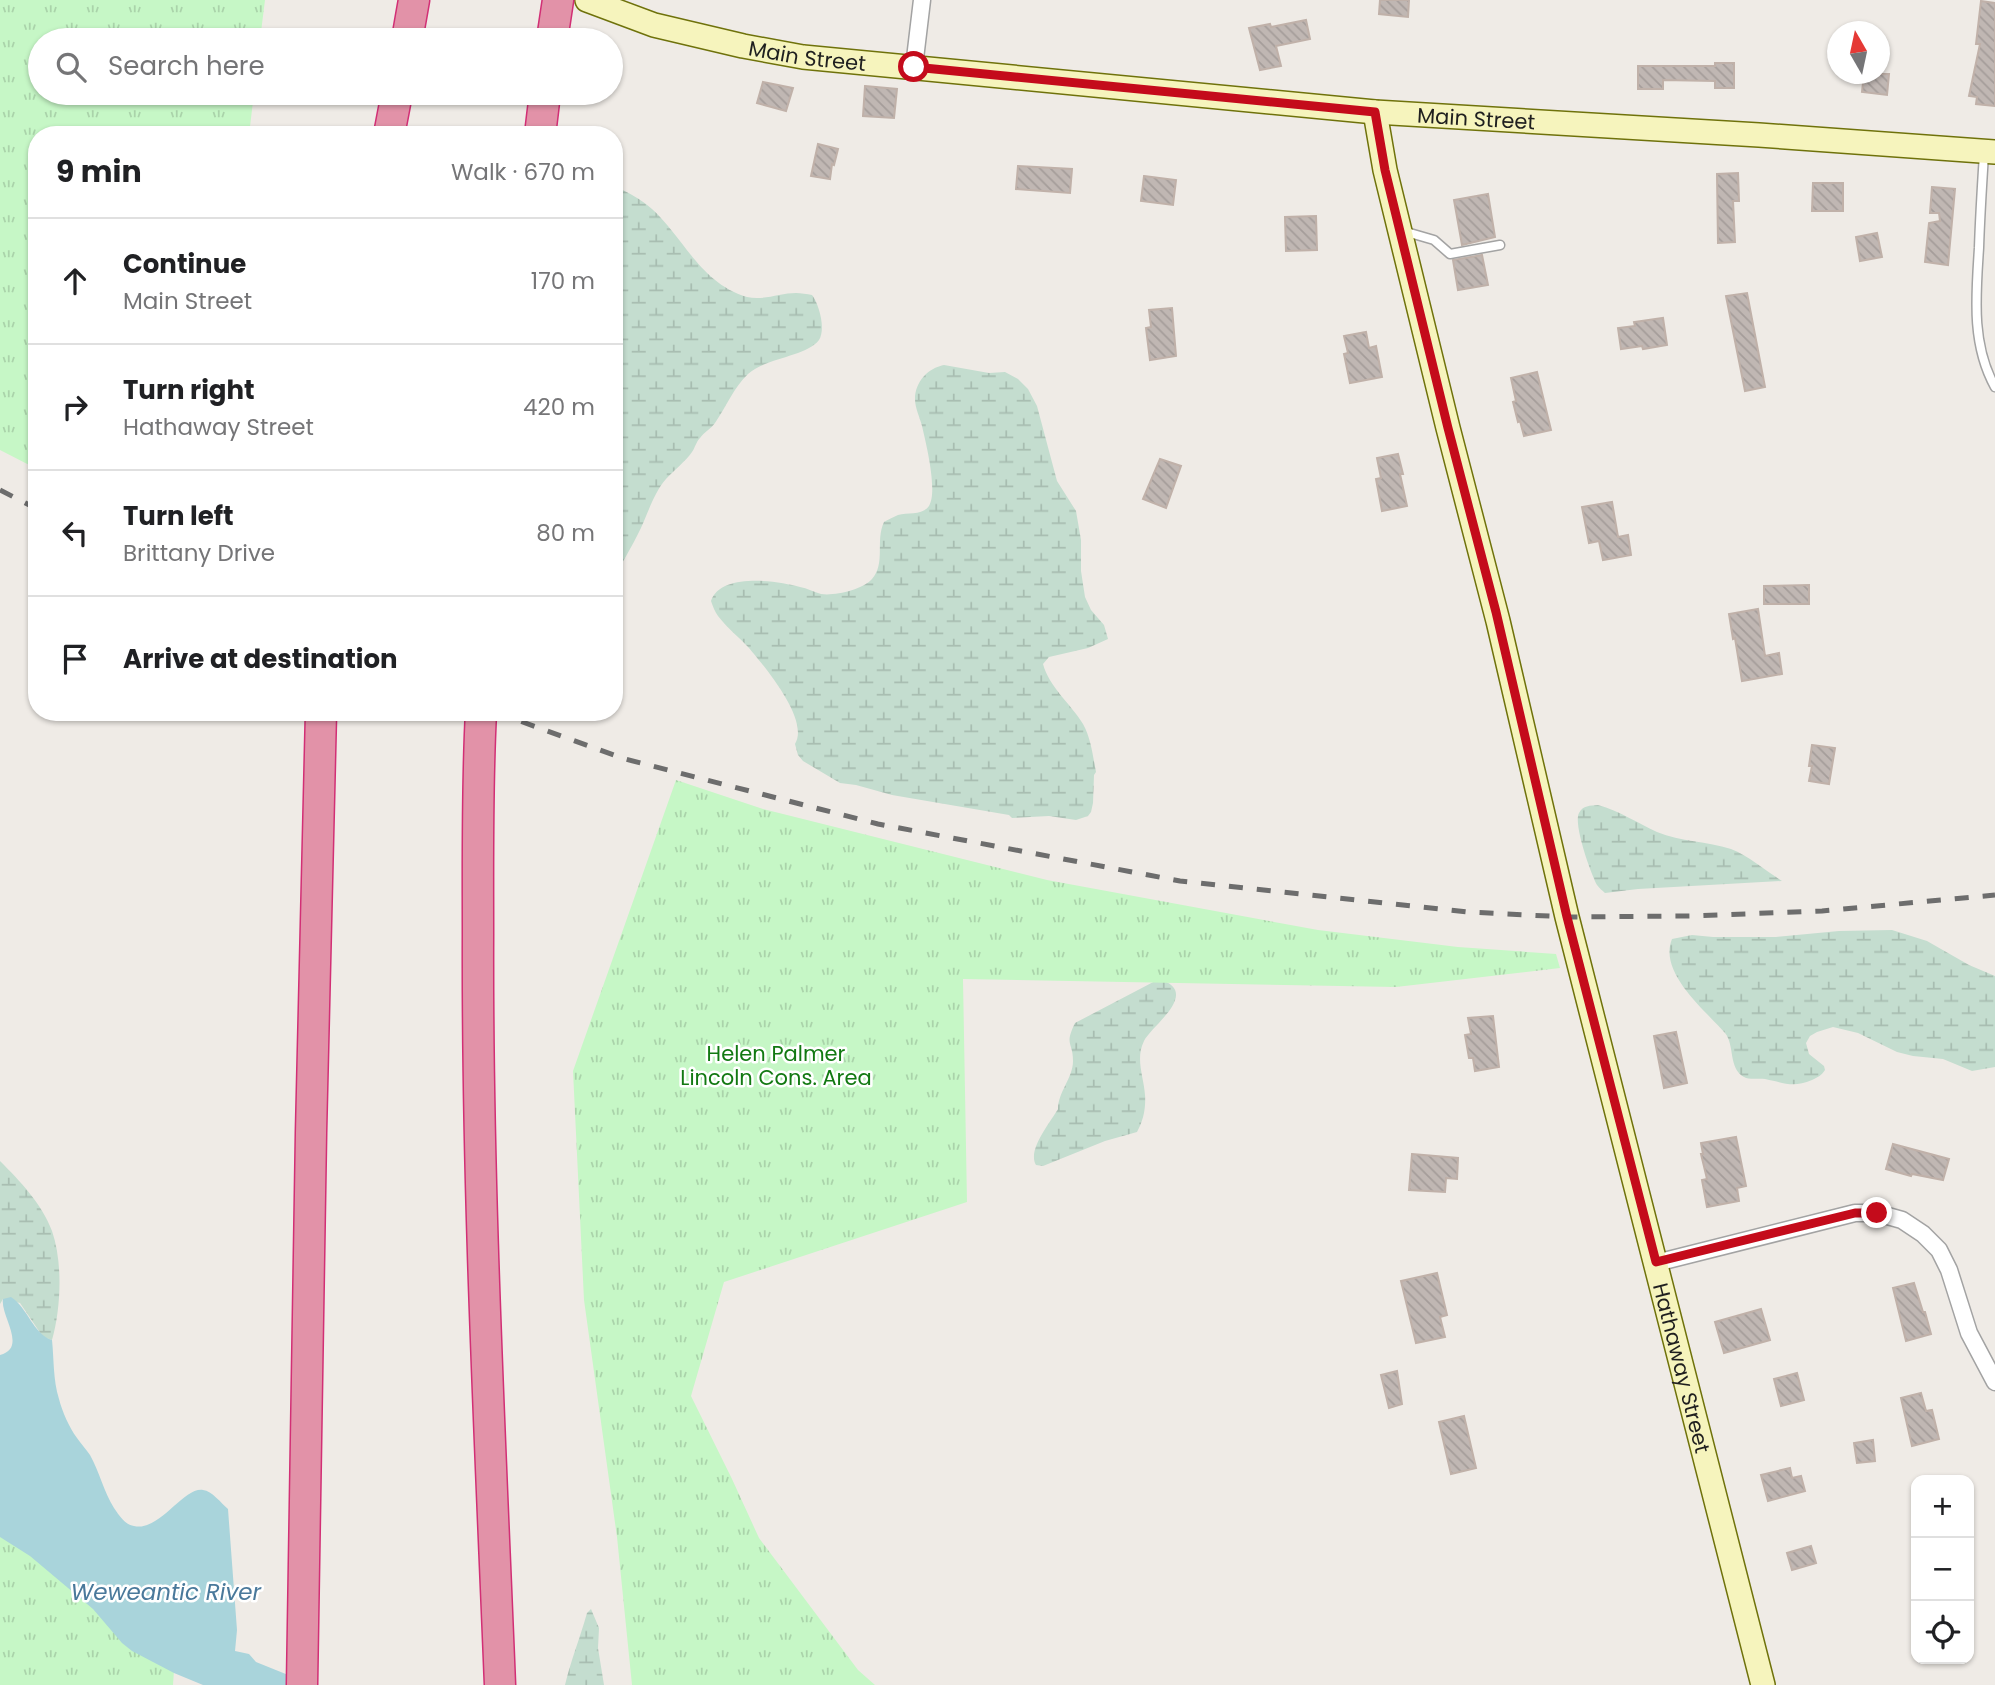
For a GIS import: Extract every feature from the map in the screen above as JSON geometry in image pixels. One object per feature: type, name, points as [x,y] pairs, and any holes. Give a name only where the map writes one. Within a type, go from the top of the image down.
[{"type":"highway","points":[[409,28],[414,0]]},
{"type":"highway","points":[[554,28],[558,0]]},
{"type":"highway","points":[[391,126],[395,105]]},
{"type":"highway","points":[[541,126],[544,105]]},
{"type":"highway","points":[[302,1685],[321,721]]},
{"type":"highway","points":[[481,721],[477,998],[481,1214],[500,1685]]},
{"type":"street","name":"Main Street","points":[[587,0],[654,25],[803,57],[1375,112],[1989,152]]},
{"type":"street","points":[[914,67],[922,0]]},
{"type":"street","name":"Hathaway Street","points":[[1375,112],[1385,170],[1496,612],[1567,917],[1763,1685]]},
{"type":"street","points":[[1656,1262],[1855,1213],[1877,1213],[1902,1220],[1923,1234],[1939,1250],[1949,1270],[1969,1333],[1995,1382]]},
{"type":"lane","points":[[1989,152],[1976,298],[1977,334],[1988,374],[1995,387]]},
{"type":"lane","points":[[1400,231],[1434,240],[1450,254],[1500,245]]},
{"type":"green space","points":[[0,0],[265,0],[262,28],[28,28],[28,105],[253,105],[250,126],[28,126],[28,464],[0,450]]},
{"type":"green space","points":[[623,190],[652,209],[694,259],[717,281],[731,290],[753,298],[796,293],[812,295],[822,323],[821,335],[813,346],[756,368],[743,379],[713,425],[659,488],[623,561]]},
{"type":"green space","points":[[944,365],[989,373],[1005,372],[1028,389],[1037,406],[1057,481],[1076,511],[1085,597],[1091,610],[1104,625],[1108,639],[1088,648],[1049,657],[1043,664],[1055,688],[1083,724],[1091,748],[1096,772],[1093,803],[1088,816],[1076,820],[1049,816],[1012,818],[1009,815],[892,795],[840,783],[803,761],[795,744],[798,734],[796,721],[783,694],[765,667],[718,616],[711,601],[716,592],[737,582],[777,582],[827,594],[855,589],[872,579],[879,566],[880,537],[884,522],[898,515],[923,511],[929,506],[932,490],[930,467],[915,399],[917,387],[924,377],[933,369]]},
{"type":"green space","name":"Helen Palmer Lincoln Cons. Area","points":[[676,780],[763,809],[1047,880],[1318,930],[1458,947],[1556,954],[1560,968],[1396,987],[963,979],[967,1202],[724,1282],[691,1396],[759,1538],[858,1670],[875,1685],[632,1685],[617,1537],[584,1300],[573,1071]]},
{"type":"green space","points":[[1598,805],[1666,835],[1731,849],[1782,881],[1605,893],[1594,879],[1578,827],[1581,810],[1587,806]]},
{"type":"green space","points":[[1892,930],[1927,941],[1969,965],[1995,976],[1995,1067],[1972,1071],[1943,1059],[1897,1052],[1858,1033],[1833,1027],[1810,1036],[1806,1043],[1809,1054],[1824,1066],[1825,1070],[1818,1077],[1794,1084],[1746,1078],[1736,1068],[1725,1033],[1696,1003],[1678,978],[1669,952],[1672,939],[1692,935],[1776,937],[1839,931]]},
{"type":"green space","points":[[1159,979],[1171,985],[1176,992],[1175,1000],[1141,1048],[1145,1105],[1137,1132],[1105,1141],[1043,1166],[1036,1165],[1034,1159],[1037,1144],[1058,1109],[1072,1067],[1070,1040],[1075,1023]]},
{"type":"green space","points":[[0,1161],[36,1202],[48,1221],[56,1244],[60,1286],[52,1340],[43,1337],[20,1303],[3,1299],[0,1304]]},
{"type":"green space","points":[[0,1531],[183,1541],[173,1685],[0,1685]]},
{"type":"green space","points":[[591,1609],[599,1628],[598,1648],[604,1685],[565,1685],[587,1613]]},
{"type":"water","name":"Weweantic River","points":[[11,1297],[35,1327],[52,1340],[60,1404],[74,1434],[90,1455],[110,1502],[120,1517],[131,1525],[144,1526],[195,1491],[206,1491],[216,1498],[228,1509],[237,1630],[235,1651],[249,1654],[256,1662],[313,1685],[203,1685],[174,1673],[132,1651],[93,1609],[30,1556],[0,1537],[0,1355],[12,1346],[11,1330],[3,1306],[3,1299]]},
{"type":"building","points":[[1380,0],[1409,0],[1408,17],[1379,14]]},
{"type":"building","points":[[1981,1],[1995,3],[1995,106],[1976,104],[1977,97],[1969,96],[1980,44],[1976,44]]},
{"type":"building","points":[[1306,20],[1310,39],[1276,46],[1281,66],[1260,70],[1249,28]]},
{"type":"building","points":[[1715,63],[1734,63],[1734,88],[1715,88],[1715,81],[1663,80],[1663,89],[1638,89],[1638,66],[1715,66]]},
{"type":"building","points":[[763,82],[793,88],[786,111],[757,103]]},
{"type":"building","points":[[1863,84],[1888,84],[1887,95],[1862,92]]},
{"type":"building","points":[[865,86],[897,89],[894,118],[863,116]]},
{"type":"building","points":[[818,144],[838,149],[830,179],[811,176]]},
{"type":"building","points":[[1018,166],[1072,169],[1070,193],[1016,189]]},
{"type":"building","points":[[1738,173],[1739,201],[1733,201],[1735,242],[1718,243],[1717,174]]},
{"type":"building","points":[[1144,176],[1176,180],[1173,205],[1141,201]]},
{"type":"building","points":[[1813,183],[1843,183],[1843,211],[1812,211]]},
{"type":"building","points":[[1932,187],[1955,189],[1948,265],[1925,262],[1929,223],[1940,221],[1939,213],[1930,213]]},
{"type":"building","points":[[1488,194],[1495,237],[1462,245],[1454,200]]},
{"type":"building","points":[[1316,216],[1317,250],[1286,251],[1285,217]]},
{"type":"building","points":[[1877,233],[1882,257],[1860,261],[1856,237]]},
{"type":"building","points":[[1482,255],[1488,285],[1458,290],[1453,260]]},
{"type":"building","points":[[1747,293],[1765,387],[1745,391],[1726,296]]},
{"type":"building","points":[[1172,308],[1176,356],[1150,360],[1146,328],[1151,327],[1149,310]]},
{"type":"building","points":[[1663,318],[1667,345],[1621,349],[1618,328],[1635,326],[1634,322]]},
{"type":"building","points":[[1366,332],[1369,348],[1376,346],[1382,377],[1350,383],[1344,354],[1348,353],[1344,336]]},
{"type":"building","points":[[1537,372],[1551,430],[1524,436],[1513,402],[1516,401],[1511,378]]},
{"type":"building","points":[[1398,454],[1407,506],[1382,511],[1376,479],[1381,478],[1377,458]]},
{"type":"building","points":[[1160,459],[1181,466],[1166,508],[1143,499]]},
{"type":"building","points":[[1612,502],[1618,537],[1628,535],[1631,555],[1603,560],[1599,541],[1589,543],[1582,507]]},
{"type":"building","points":[[1809,585],[1809,604],[1764,604],[1764,586]]},
{"type":"building","points":[[1758,609],[1765,656],[1779,653],[1782,674],[1742,681],[1729,614]]},
{"type":"building","points":[[1812,745],[1835,748],[1829,784],[1809,781]]},
{"type":"building","points":[[1493,1016],[1499,1067],[1475,1071],[1473,1058],[1469,1058],[1465,1035],[1471,1034],[1468,1018]]},
{"type":"building","points":[[1676,1032],[1687,1083],[1664,1088],[1654,1036]]},
{"type":"building","points":[[1736,1137],[1746,1186],[1737,1188],[1739,1201],[1707,1207],[1702,1180],[1707,1179],[1701,1143]]},
{"type":"building","points":[[1893,1144],[1949,1159],[1943,1180],[1912,1174],[1911,1176],[1886,1169]]},
{"type":"building","points":[[1412,1154],[1458,1158],[1457,1179],[1446,1178],[1445,1192],[1409,1190]]},
{"type":"building","points":[[1437,1273],[1447,1315],[1440,1317],[1445,1337],[1416,1343],[1401,1281]]},
{"type":"building","points":[[1914,1283],[1931,1334],[1906,1341],[1893,1288]]},
{"type":"building","points":[[1761,1309],[1770,1340],[1724,1353],[1715,1322]]},
{"type":"building","points":[[1397,1371],[1402,1404],[1389,1408],[1381,1375]]},
{"type":"building","points":[[1797,1373],[1804,1400],[1781,1406],[1774,1379]]},
{"type":"building","points":[[1921,1393],[1926,1411],[1932,1410],[1939,1439],[1912,1446],[1901,1398]]},
{"type":"building","points":[[1464,1416],[1476,1468],[1451,1474],[1439,1422]]},
{"type":"building","points":[[1873,1440],[1875,1461],[1857,1463],[1854,1443]]},
{"type":"building","points":[[1790,1468],[1792,1478],[1801,1476],[1805,1491],[1768,1501],[1761,1475]]},
{"type":"building","points":[[1811,1546],[1816,1563],[1792,1570],[1787,1553]]},
{"type":"railway","points":[[0,490],[28,504]]},
{"type":"railway","points":[[520,721],[625,759],[878,824],[1180,881],[1468,912],[1567,917],[1822,911],[1995,895]]},
{"type":"route","points":[[914,67],[1375,112],[1385,170],[1496,612],[1567,917],[1656,1262],[1855,1213],[1877,1213]]}]
